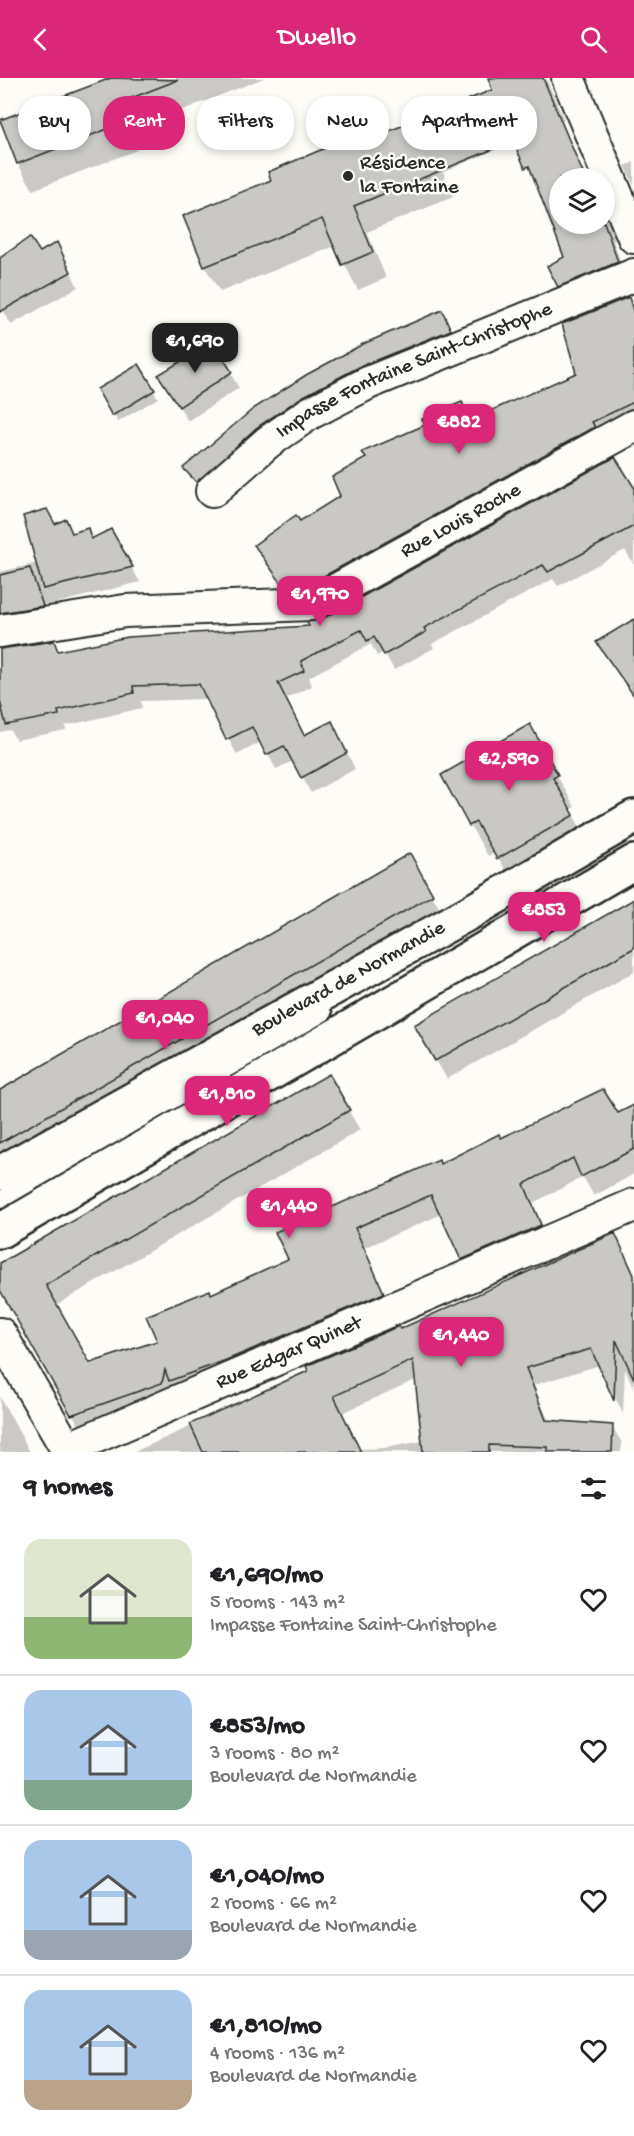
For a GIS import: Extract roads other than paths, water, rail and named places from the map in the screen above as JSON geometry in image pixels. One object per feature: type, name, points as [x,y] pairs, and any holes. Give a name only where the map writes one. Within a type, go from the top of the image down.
[{"type":"main road","name":"Boulevard de Normandie","points":[[0,1173],[467,915],[634,817]]},
{"type":"main road","name":"Boulevard de Normandie","points":[[0,1230],[634,862]]},
{"type":"street","points":[[568,78],[634,237]]},
{"type":"street","name":"Impasse Fontaine Saint-Christophe","points":[[212,491],[268,442],[310,413],[368,383],[634,275]]},
{"type":"street","name":"Rue Louis Roche","points":[[0,631],[125,611],[311,604],[632,432]]},
{"type":"street","name":"Rue Edgar Quinet","points":[[0,1334],[67,1449],[634,1205]]},
{"type":"lane","points":[[0,1200],[369,986],[467,915]]},
{"type":"place","name":"Résidence la Fontaine","points":[[348,176]]}]
